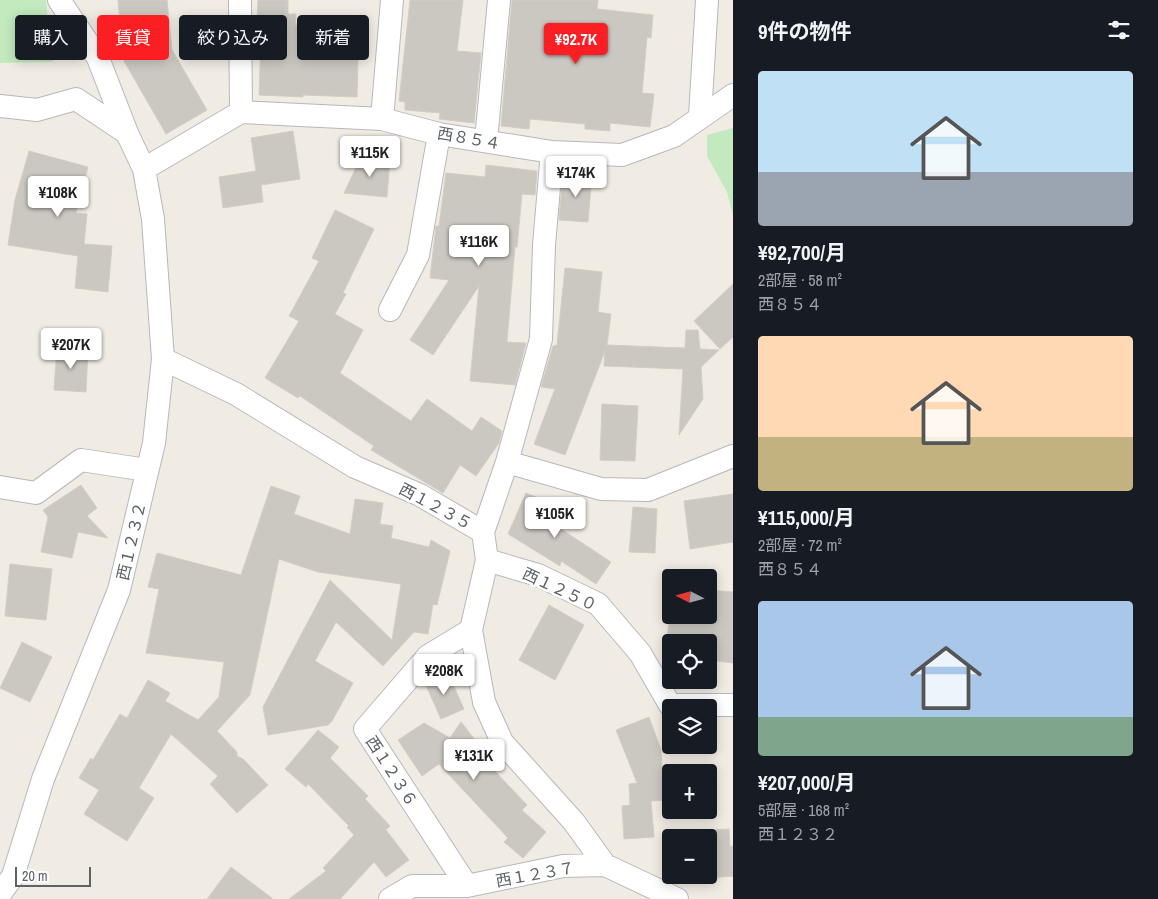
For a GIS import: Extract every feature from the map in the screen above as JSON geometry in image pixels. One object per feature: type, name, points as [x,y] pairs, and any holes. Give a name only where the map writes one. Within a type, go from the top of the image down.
[{"type":"street","name":"西１２３２","points":[[0,894],[13,876],[43,779],[119,590],[154,443],[163,358],[153,219],[144,169],[127,133],[98,58],[59,0]]},
{"type":"street","points":[[144,169],[241,112],[240,0]]},
{"type":"street","points":[[382,119],[392,0]]},
{"type":"street","points":[[486,141],[499,0]]},
{"type":"street","points":[[700,116],[707,0]]},
{"type":"street","name":"西８５４","points":[[241,112],[382,119],[439,134],[552,152],[622,155],[674,136],[700,116],[733,95]]},
{"type":"street","points":[[0,106],[37,110],[76,99],[127,133]]},
{"type":"street","points":[[390,310],[418,255],[439,134]]},
{"type":"street","points":[[483,532],[507,462],[541,340],[544,244],[552,152]]},
{"type":"street","name":"西１２３５","points":[[163,358],[236,394],[355,467],[420,494],[483,532],[487,560],[471,630],[484,702],[502,742],[574,822],[605,865]]},
{"type":"street","points":[[507,462],[601,490],[648,490],[733,456]]},
{"type":"street","points":[[0,487],[36,493],[81,460],[148,470]]},
{"type":"street","name":"西１２５０","points":[[487,560],[538,575],[598,604],[640,653],[670,705],[733,705]]},
{"type":"street","name":"西１２３６","points":[[467,886],[365,729],[428,656],[471,630]]},
{"type":"street","name":"西１２３７","points":[[390,899],[412,886],[467,886],[563,866],[605,865],[677,899]]},
{"type":"green space","points":[[0,0],[46,0],[48,15],[15,15],[15,60],[53,60],[53,62],[0,63]]},
{"type":"green space","points":[[733,128],[733,215],[727,192],[707,156],[707,135]]},
{"type":"building","points":[[118,0],[167,0],[168,15],[119,15]]},
{"type":"building","points":[[258,0],[288,0],[288,14],[296,14],[297,60],[358,60],[357,97],[259,95],[260,60],[287,60],[287,15],[257,15]]},
{"type":"building","points":[[410,0],[463,0],[457,51],[481,53],[474,123],[439,119],[440,113],[405,110],[405,102],[399,101]]},
{"type":"building","points":[[512,0],[598,0],[597,9],[653,15],[651,38],[647,37],[642,93],[654,94],[650,127],[610,123],[610,131],[585,129],[585,124],[530,119],[529,129],[501,126]]},
{"type":"building","points":[[169,20],[172,50],[207,110],[166,134],[124,61],[169,60]]},
{"type":"building","points":[[293,131],[300,179],[261,185],[263,202],[223,208],[219,177],[256,171],[251,138]]},
{"type":"building","points":[[29,151],[88,167],[76,213],[87,214],[84,244],[112,246],[108,292],[75,288],[78,256],[8,245],[15,200]]},
{"type":"building","points":[[361,157],[390,159],[387,197],[344,193]]},
{"type":"building","points":[[486,165],[537,171],[535,195],[522,194],[517,247],[515,247],[507,342],[526,343],[515,385],[470,381],[479,286],[433,355],[410,340],[449,280],[430,278],[436,226],[439,226],[446,173],[485,177]]},
{"type":"building","points":[[563,173],[592,175],[588,222],[559,220]]},
{"type":"building","points":[[335,210],[374,229],[343,293],[346,294],[335,314],[363,330],[340,373],[411,421],[427,399],[472,431],[481,417],[502,431],[499,443],[476,476],[460,465],[443,493],[371,450],[374,446],[300,396],[298,398],[265,378],[299,321],[289,316],[319,261],[312,258]]},
{"type":"building","points":[[565,268],[602,272],[598,312],[611,314],[607,345],[685,348],[686,330],[698,330],[700,349],[719,350],[701,367],[703,399],[679,435],[683,369],[604,366],[605,351],[565,455],[534,444],[555,389],[541,387],[553,346],[557,345]]},
{"type":"building","points":[[733,284],[733,337],[720,349],[694,321]]},
{"type":"building","points":[[57,347],[88,349],[86,392],[54,390]]},
{"type":"building","points":[[602,404],[638,406],[635,461],[600,460]]},
{"type":"building","points":[[81,485],[97,508],[87,516],[108,538],[78,532],[72,558],[41,552],[48,517],[43,510]]},
{"type":"building","points":[[271,486],[300,496],[294,514],[350,534],[355,499],[383,503],[380,524],[393,526],[391,538],[429,547],[431,540],[450,551],[437,605],[433,604],[428,634],[414,632],[383,666],[336,622],[315,661],[353,683],[332,721],[328,725],[268,735],[263,707],[330,580],[392,640],[401,584],[318,572],[279,559],[250,695],[217,731],[237,752],[237,756],[243,759],[268,785],[237,813],[210,784],[218,776],[171,734],[139,788],[154,798],[127,841],[84,814],[99,790],[79,778],[91,758],[93,760],[120,714],[127,718],[148,680],[170,693],[165,701],[198,720],[219,697],[224,662],[146,653],[159,589],[148,587],[157,553],[241,575]]},
{"type":"building","points":[[526,493],[562,508],[555,525],[611,562],[596,584],[561,561],[560,566],[508,534]]},
{"type":"building","points":[[733,494],[733,542],[690,549],[684,501]]},
{"type":"building","points":[[633,507],[657,509],[655,553],[629,552]]},
{"type":"building","points":[[10,564],[52,569],[46,620],[5,616]]},
{"type":"building","points":[[718,591],[733,592],[733,663],[717,661],[717,634],[668,634],[669,624],[718,624]]},
{"type":"building","points":[[549,605],[584,625],[555,680],[519,660]]},
{"type":"building","points":[[22,642],[52,657],[30,702],[0,688]]},
{"type":"building","points":[[448,673],[464,709],[441,719],[425,683]]},
{"type":"building","points":[[649,717],[661,750],[662,800],[651,801],[654,837],[624,839],[622,806],[630,805],[629,784],[637,783],[616,730]]},
{"type":"building","points":[[461,722],[479,745],[474,749],[527,805],[522,810],[546,832],[523,858],[504,842],[508,838],[439,764],[422,776],[398,740],[424,723],[450,738]]},
{"type":"building","points":[[318,730],[339,747],[330,758],[368,796],[365,799],[390,826],[386,830],[409,860],[386,877],[374,862],[340,899],[289,899],[326,871],[323,868],[354,835],[347,827],[349,826],[308,784],[306,787],[285,769]]},
{"type":"building","points":[[729,829],[730,847],[733,846],[733,876],[717,877],[717,830]]},
{"type":"building","points":[[231,867],[273,899],[207,899]]}]
